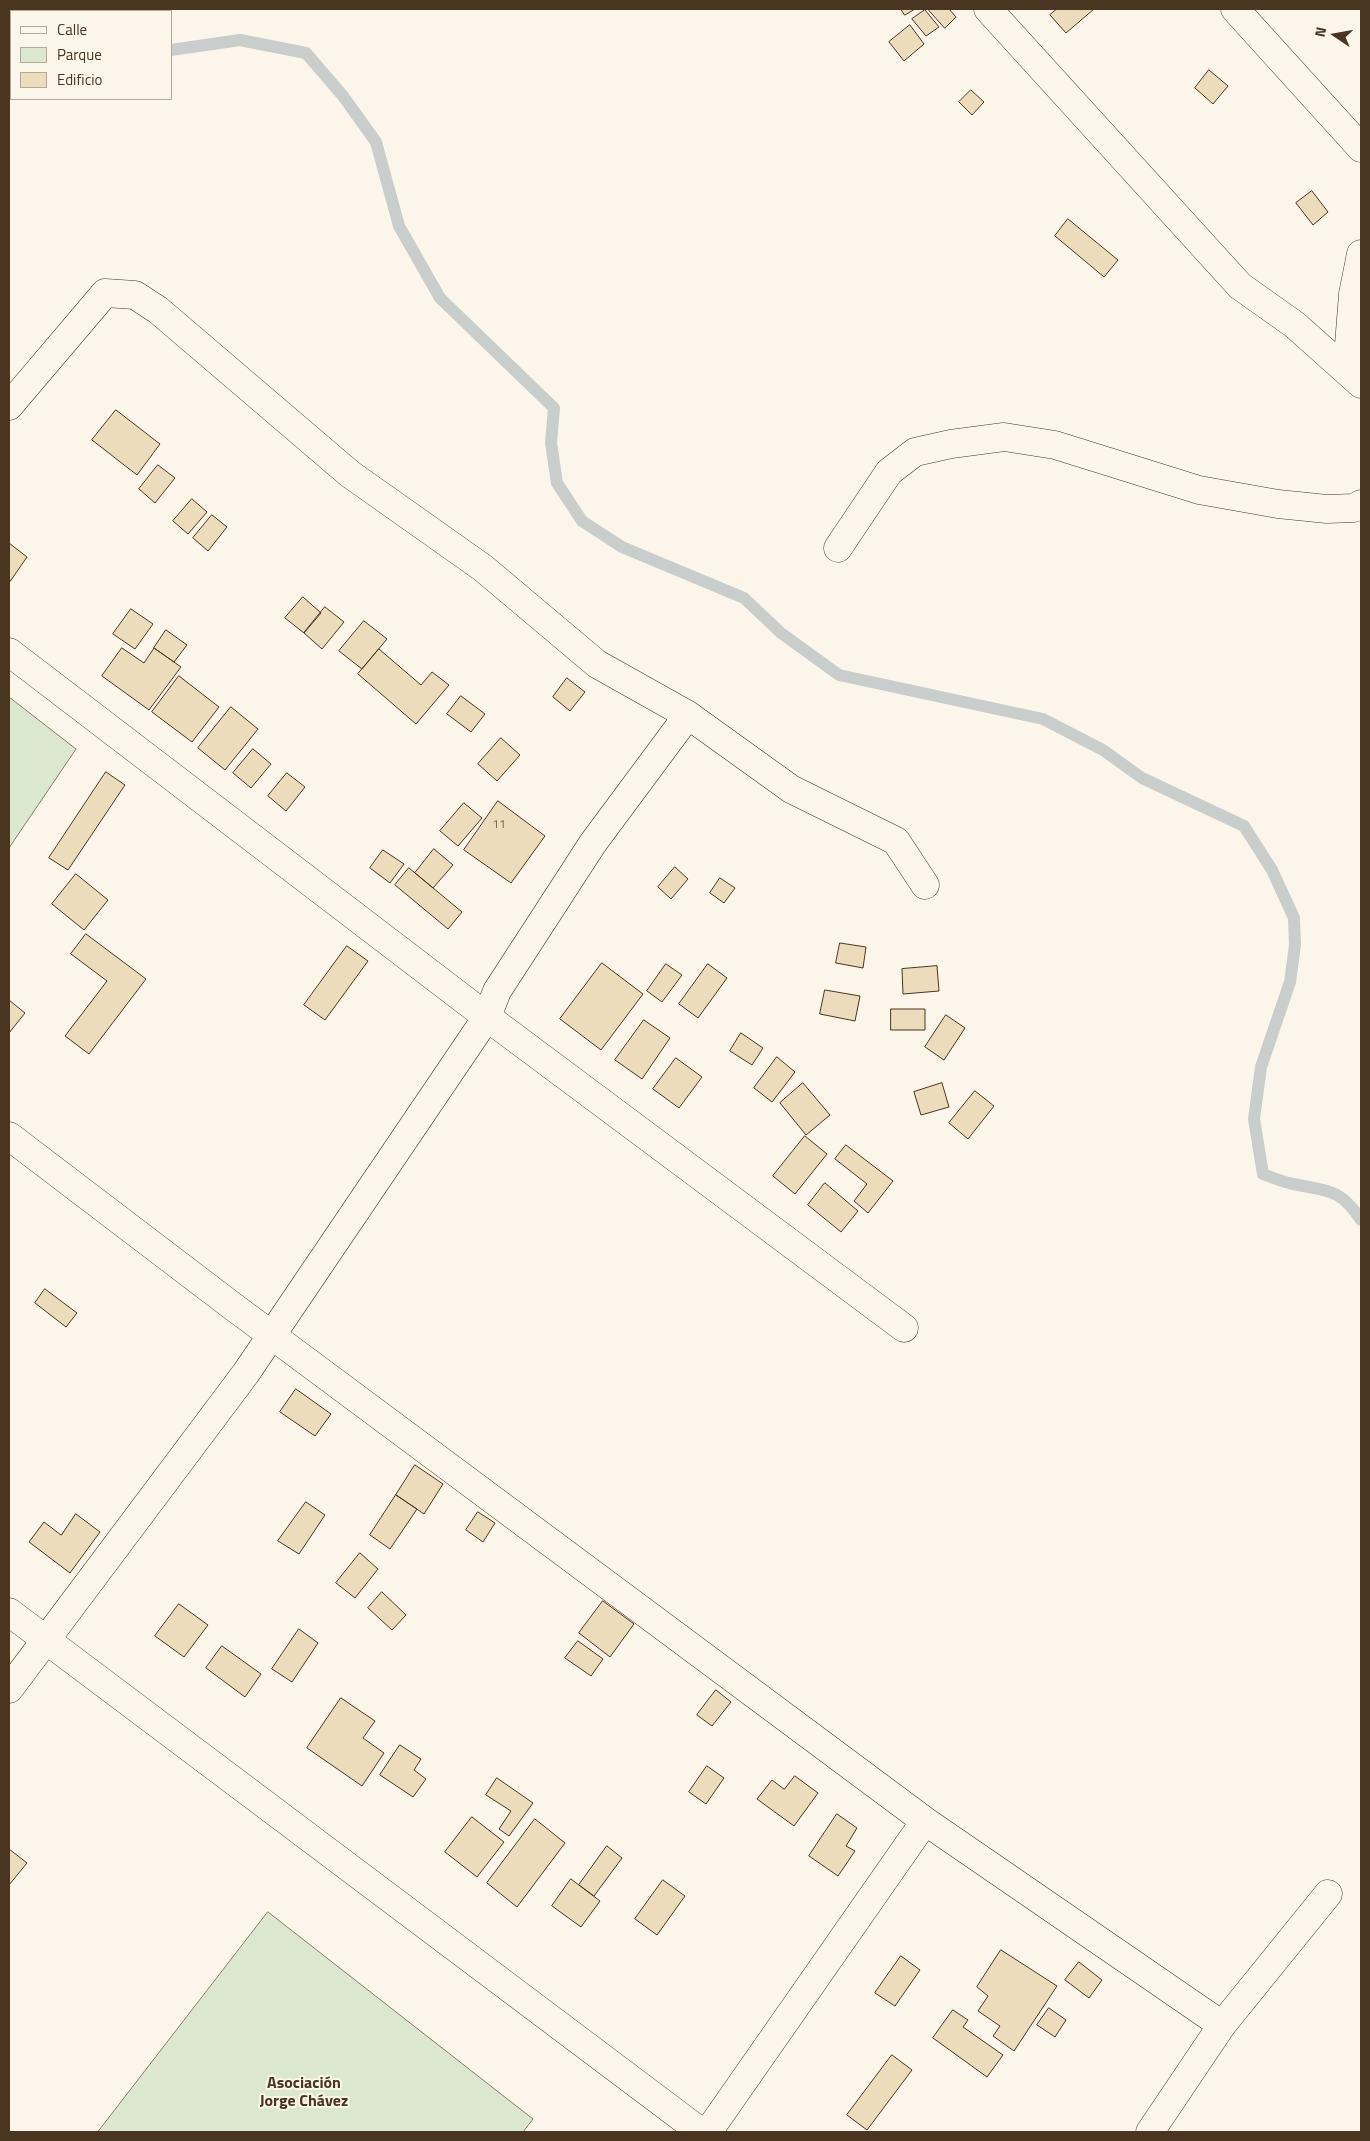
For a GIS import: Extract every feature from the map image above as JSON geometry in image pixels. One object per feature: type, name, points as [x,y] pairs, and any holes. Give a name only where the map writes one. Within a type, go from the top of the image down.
[{"type":"street","points":[[988,9],[1240,286],[1295,325],[1354,377]]},
{"type":"street","points":[[1235,9],[1361,148]]},
{"type":"street","points":[[1354,377],[1353,294],[1361,254]]},
{"type":"street","points":[[9,406],[105,293],[135,294],[158,310],[350,474],[483,568],[598,664],[688,714],[792,789],[896,841],[925,885]]},
{"type":"street","points":[[838,548],[889,472],[915,452],[951,444],[1004,437],[1055,446],[1199,490],[1278,504],[1354,508],[1361,504]]},
{"type":"street","points":[[9,652],[487,1017],[904,1328]]},
{"type":"street","points":[[9,1689],[273,1335],[487,1017],[497,991],[592,843],[688,714]]},
{"type":"street","points":[[9,1136],[925,1821],[1222,2025]]},
{"type":"street","points":[[9,1612],[700,2132]]},
{"type":"street","points":[[708,2132],[925,1821]]},
{"type":"street","points":[[1150,2132],[1222,2025],[1328,1894]]},
{"type":"green space","points":[[9,697],[76,749],[9,848]]},
{"type":"green space","points":[[268,1912],[533,2119],[523,2132],[98,2132]]},
{"type":"building","points":[[901,9],[915,9],[905,15]]},
{"type":"building","points":[[928,9],[949,9],[956,17],[945,28]]},
{"type":"building","points":[[1057,9],[1094,9],[1066,33],[1050,15]]},
{"type":"building","points":[[925,10],[939,27],[926,36],[912,19]]},
{"type":"building","points":[[910,25],[924,44],[904,61],[889,42]]},
{"type":"building","points":[[1209,70],[1228,86],[1213,104],[1195,88]]},
{"type":"building","points":[[971,90],[984,102],[972,115],[959,102]]},
{"type":"building","points":[[1312,191],[1328,212],[1313,225],[1296,203]]},
{"type":"building","points":[[1068,219],[1118,260],[1104,277],[1055,236]]},
{"type":"building","points":[[116,410],[160,444],[137,475],[92,440]]},
{"type":"building","points":[[158,465],[175,478],[155,503],[139,489]]},
{"type":"building","points":[[192,499],[207,512],[188,534],[173,521]]},
{"type":"building","points":[[212,515],[227,527],[208,551],[193,538]]},
{"type":"building","points":[[9,543],[27,557],[9,583]]},
{"type":"building","points":[[303,597],[321,613],[304,633],[285,618]]},
{"type":"building","points":[[325,607],[344,622],[322,649],[304,633]]},
{"type":"building","points":[[131,609],[153,624],[135,649],[113,634]]},
{"type":"building","points":[[364,621],[387,639],[362,669],[339,651]]},
{"type":"building","points":[[166,630],[187,645],[174,662],[154,648]]},
{"type":"building","points":[[122,648],[144,663],[154,648],[181,667],[149,710],[102,676]]},
{"type":"building","points":[[379,649],[421,685],[432,672],[449,685],[416,724],[358,674]]},
{"type":"building","points":[[179,676],[219,707],[192,742],[152,712]]},
{"type":"building","points":[[567,678],[585,692],[570,711],[553,697]]},
{"type":"building","points":[[461,696],[485,714],[471,732],[447,714]]},
{"type":"building","points":[[231,707],[258,729],[225,770],[198,748]]},
{"type":"building","points":[[501,738],[520,755],[497,781],[478,764]]},
{"type":"building","points":[[253,749],[271,764],[251,788],[233,773]]},
{"type":"building","points":[[106,772],[125,785],[68,870],[49,858]]},
{"type":"building","points":[[287,773],[305,787],[286,811],[268,796]]},
{"type":"building","points":[[498,801],[545,836],[511,883],[464,850]]},
{"type":"building","points":[[464,803],[482,818],[458,846],[440,831]]},
{"type":"building","points":[[434,849],[453,865],[433,888],[415,873]]},
{"type":"building","points":[[383,850],[404,864],[390,883],[370,868]]},
{"type":"building","points":[[675,867],[688,879],[671,899],[658,887]]},
{"type":"building","points":[[409,868],[462,912],[448,929],[395,885]]},
{"type":"building","points":[[76,874],[108,900],[84,930],[52,904]]},
{"type":"building","points":[[720,878],[735,888],[724,903],[710,893]]},
{"type":"building","points":[[86,934],[146,979],[89,1054],[65,1036],[107,981],[71,954]]},
{"type":"building","points":[[840,943],[866,947],[863,968],[836,963]]},
{"type":"building","points":[[347,946],[368,961],[325,1020],[304,1005]]},
{"type":"building","points":[[602,963],[643,994],[601,1050],[560,1019]]},
{"type":"building","points":[[666,964],[682,975],[662,1002],[647,991]]},
{"type":"building","points":[[708,964],[727,978],[698,1018],[679,1004]]},
{"type":"building","points":[[937,966],[939,991],[903,994],[902,969]]},
{"type":"building","points":[[825,990],[860,996],[855,1021],[820,1014]]},
{"type":"building","points":[[9,1000],[25,1013],[9,1033]]},
{"type":"building","points":[[891,1009],[925,1009],[925,1030],[891,1030]]},
{"type":"building","points":[[946,1015],[965,1028],[944,1060],[925,1047]]},
{"type":"building","points":[[644,1020],[670,1038],[642,1079],[615,1060]]},
{"type":"building","points":[[741,1033],[763,1048],[752,1065],[730,1051]]},
{"type":"building","points":[[777,1057],[795,1072],[772,1102],[754,1088]]},
{"type":"building","points":[[676,1058],[702,1077],[679,1108],[653,1089]]},
{"type":"building","points":[[803,1083],[830,1115],[806,1135],[780,1103]]},
{"type":"building","points":[[942,1083],[949,1107],[921,1115],[914,1092]]},
{"type":"building","points":[[975,1091],[994,1106],[968,1139],[949,1123]]},
{"type":"building","points":[[805,1136],[827,1154],[795,1194],[773,1176]]},
{"type":"building","points":[[846,1145],[893,1181],[868,1213],[854,1201],[867,1184],[835,1159]]},
{"type":"building","points":[[825,1183],[858,1211],[841,1232],[808,1205]]},
{"type":"building","points":[[45,1289],[77,1313],[66,1327],[35,1303]]},
{"type":"building","points":[[296,1389],[331,1414],[315,1436],[280,1412]]},
{"type":"building","points":[[415,1465],[443,1484],[424,1514],[396,1495]]},
{"type":"building","points":[[396,1495],[417,1509],[390,1549],[370,1535]]},
{"type":"building","points":[[306,1502],[325,1515],[299,1554],[278,1541]]},
{"type":"building","points":[[478,1512],[495,1523],[483,1542],[466,1530]]},
{"type":"building","points":[[76,1514],[100,1532],[70,1573],[29,1542],[44,1522],[61,1535]]},
{"type":"building","points":[[360,1553],[378,1569],[355,1598],[336,1583]]},
{"type":"building","points":[[382,1592],[406,1615],[392,1630],[368,1608]]},
{"type":"building","points":[[603,1601],[634,1624],[610,1657],[579,1633]]},
{"type":"building","points":[[179,1604],[208,1625],[184,1657],[155,1636]]},
{"type":"building","points":[[299,1629],[318,1643],[292,1682],[272,1669]]},
{"type":"building","points":[[578,1641],[603,1659],[591,1676],[565,1658]]},
{"type":"building","points":[[222,1646],[261,1674],[245,1697],[206,1668]]},
{"type":"building","points":[[716,1690],[731,1702],[712,1726],[697,1715]]},
{"type":"building","points":[[341,1698],[375,1721],[363,1738],[384,1753],[362,1786],[307,1748]]},
{"type":"building","points":[[400,1745],[421,1759],[414,1770],[426,1779],[413,1797],[380,1775]]},
{"type":"building","points":[[707,1766],[724,1778],[706,1804],[689,1792]]},
{"type":"building","points":[[795,1776],[818,1793],[794,1826],[757,1799],[772,1780],[784,1789]]},
{"type":"building","points":[[497,1778],[533,1803],[509,1836],[499,1829],[511,1811],[486,1795]]},
{"type":"building","points":[[837,1814],[857,1828],[846,1846],[855,1851],[838,1876],[809,1856]]},
{"type":"building","points":[[472,1817],[504,1842],[477,1877],[445,1852]]},
{"type":"building","points":[[535,1819],[565,1843],[517,1907],[487,1883]]},
{"type":"building","points":[[607,1846],[622,1858],[594,1896],[579,1885]]},
{"type":"building","points":[[9,1849],[27,1863],[9,1885]]},
{"type":"building","points":[[571,1879],[600,1901],[581,1927],[552,1906]]},
{"type":"building","points":[[663,1880],[685,1896],[657,1935],[635,1919]]},
{"type":"building","points":[[1001,1950],[1057,1986],[1014,2051],[993,2036],[1000,2026],[978,2011],[988,1996],[977,1987]]},
{"type":"building","points":[[901,1956],[920,1970],[895,2006],[875,1993]]},
{"type":"building","points":[[1079,1962],[1102,1980],[1089,1998],[1065,1980]]},
{"type":"building","points":[[1049,2008],[1066,2020],[1055,2037],[1037,2025]]},
{"type":"building","points":[[953,2010],[968,2020],[963,2027],[1003,2055],[987,2077],[933,2038]]},
{"type":"building","points":[[892,2055],[912,2070],[867,2130],[847,2115]]},
{"type":"waterway","points":[[172,50],[240,40],[306,53],[343,96],[376,142],[399,226],[440,298],[554,408],[551,443],[557,483],[582,521],[622,547],[744,598],[781,633],[839,675],[1043,719],[1103,750],[1142,778],[1244,826],[1272,870],[1294,918],[1295,945],[1290,982],[1261,1067],[1254,1119],[1263,1174],[1286,1182],[1324,1190],[1339,1196],[1361,1220]]},
{"type":"district","name":"Asociación Jorge Chávez","points":[[304,2093]]}]
